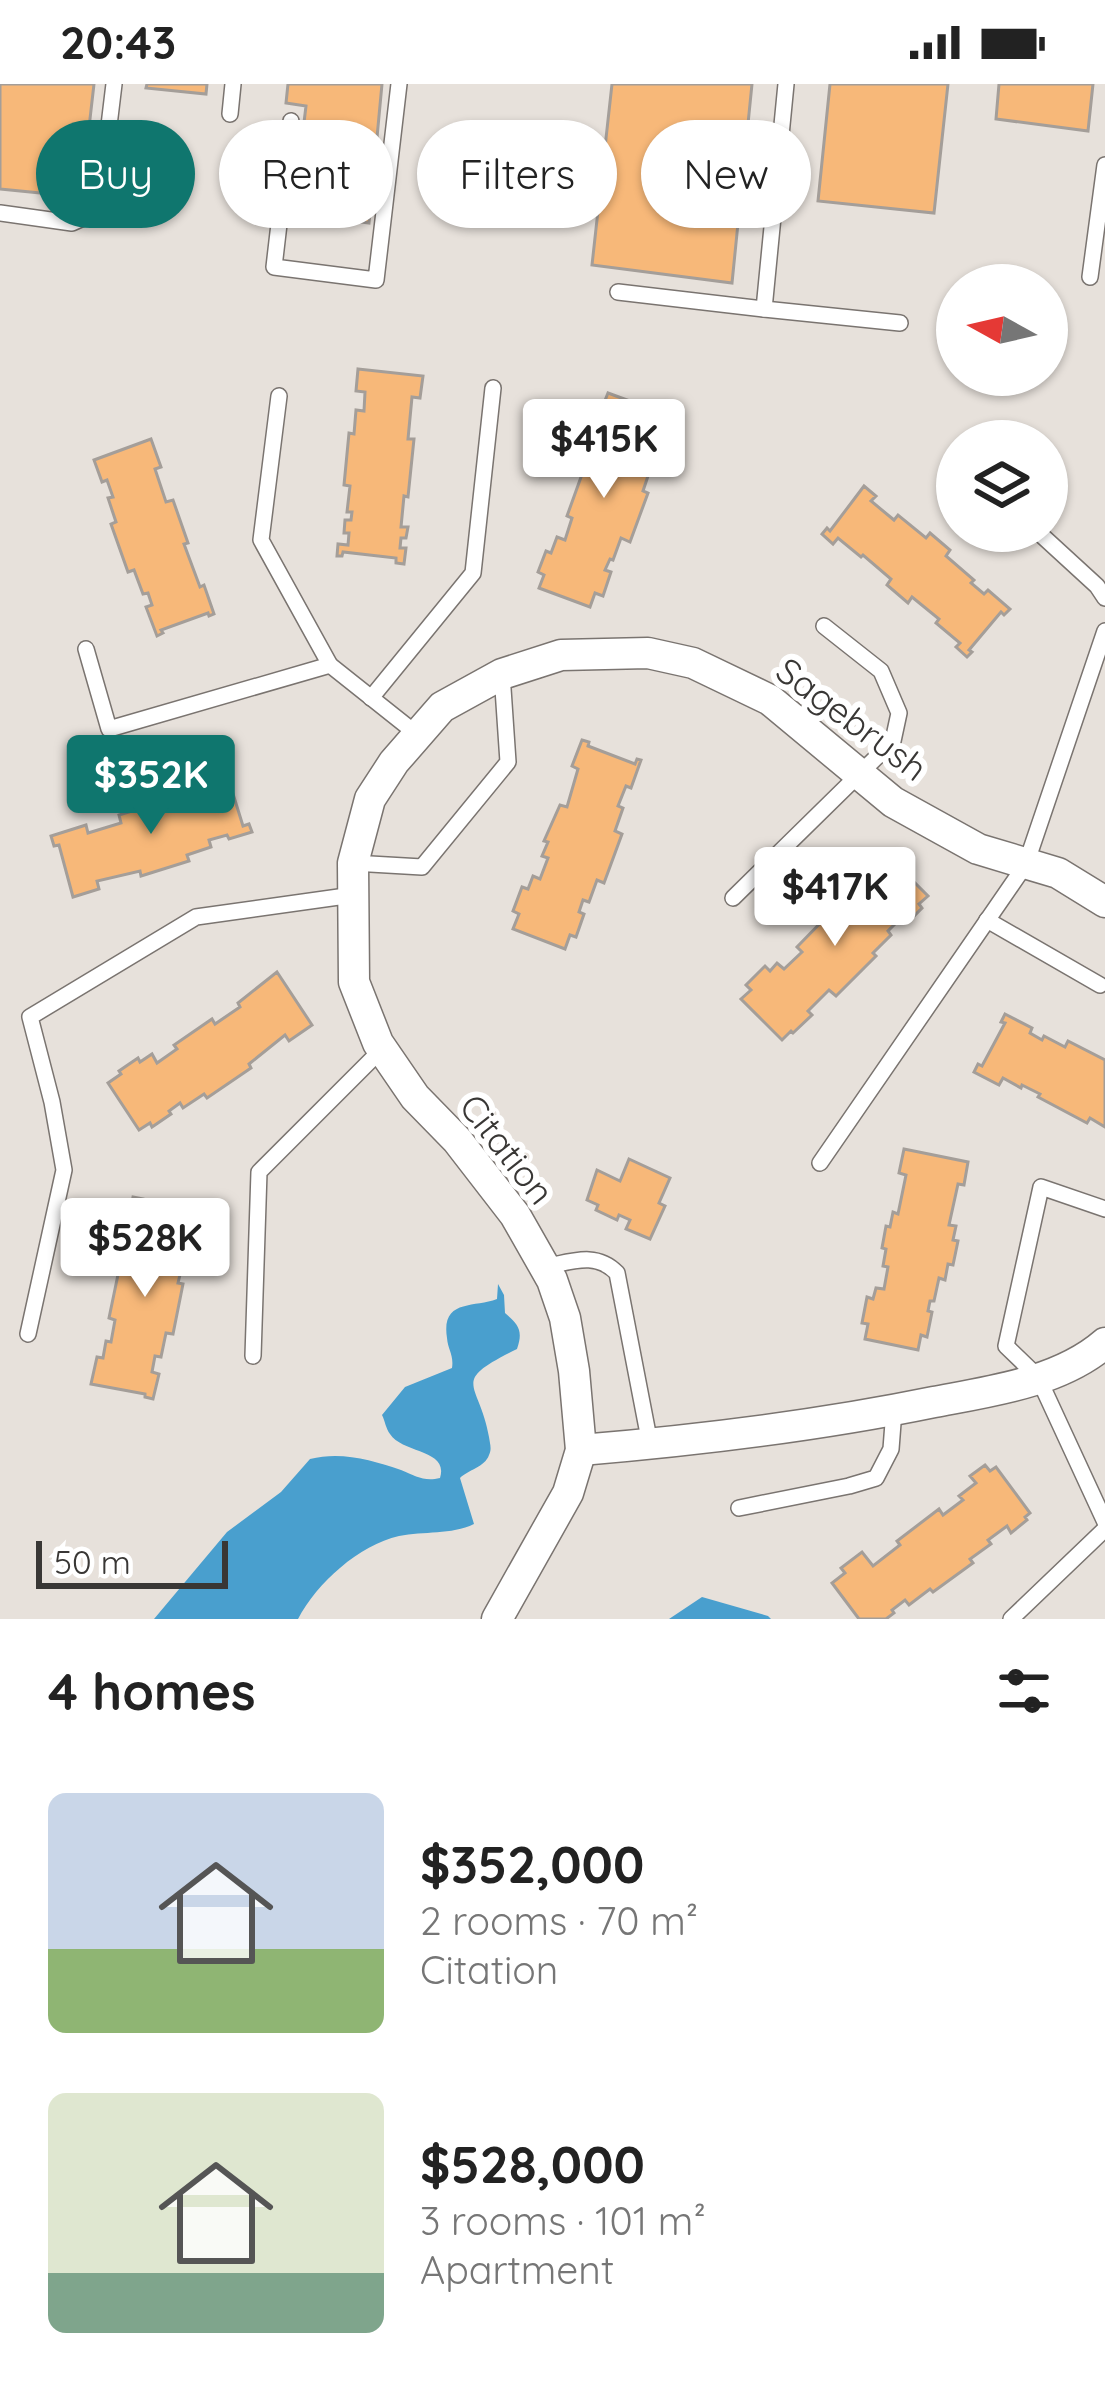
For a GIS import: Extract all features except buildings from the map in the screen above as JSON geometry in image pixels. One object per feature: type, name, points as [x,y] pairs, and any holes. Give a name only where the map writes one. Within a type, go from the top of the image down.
[{"type":"street","name":"Sagebrush","points":[[418,735],[442,707],[502,674],[562,655],[648,652],[693,663],[770,700],[893,802],[978,849],[1058,873],[1105,902]]},
{"type":"street","name":"Citation","points":[[418,735],[370,799],[353,862],[354,982],[382,1049],[415,1097],[457,1140],[515,1215],[565,1318],[574,1371],[581,1450],[568,1493],[497,1619]]},
{"type":"street","points":[[581,1450],[848,1420],[1019,1385],[1089,1357],[1105,1343]]},
{"type":"lane","points":[[0,213],[72,223],[90,215],[100,200],[115,84]]},
{"type":"lane","points":[[230,115],[233,84]]},
{"type":"lane","points":[[393,135],[399,84]]},
{"type":"lane","points":[[764,308],[786,84]]},
{"type":"lane","points":[[1090,277],[1105,165]]},
{"type":"lane","points":[[279,228],[274,267],[376,280],[382,228]]},
{"type":"lane","points":[[618,292],[900,323]]},
{"type":"lane","points":[[371,698],[473,574],[493,388]]},
{"type":"lane","points":[[279,396],[261,540],[330,664],[418,735]]},
{"type":"lane","points":[[1059,552],[1105,598]]},
{"type":"lane","points":[[734,898],[893,742],[899,713],[881,671],[824,626]]},
{"type":"lane","points":[[820,1163],[1026,863],[1105,631]]},
{"type":"lane","points":[[86,649],[109,729],[330,664]]},
{"type":"lane","points":[[353,862],[422,868],[508,762],[502,674]]},
{"type":"lane","points":[[28,1334],[64,1170],[29,1017],[196,917],[353,895]]},
{"type":"lane","points":[[987,920],[1100,985]]},
{"type":"lane","points":[[253,1356],[259,1172],[382,1049]]},
{"type":"lane","points":[[1011,1619],[1105,1526],[1038,1377],[1006,1346],[1041,1186],[1105,1209]]},
{"type":"lane","points":[[544,1268],[599,1259],[617,1273],[650,1444]]},
{"type":"lane","points":[[740,1508],[876,1478],[892,1449],[894,1410]]},
{"type":"water","points":[[498,1284],[505,1313],[520,1336],[517,1349],[482,1369],[473,1384],[491,1449],[484,1463],[460,1478],[474,1524],[399,1536],[369,1548],[328,1579],[298,1619],[154,1619],[227,1532],[281,1492],[310,1459],[356,1458],[420,1478],[440,1478],[438,1462],[396,1440],[382,1415],[405,1387],[452,1368],[449,1317],[461,1307],[497,1299]]},
{"type":"water","points":[[702,1597],[768,1616],[771,1619],[669,1619]]}]
